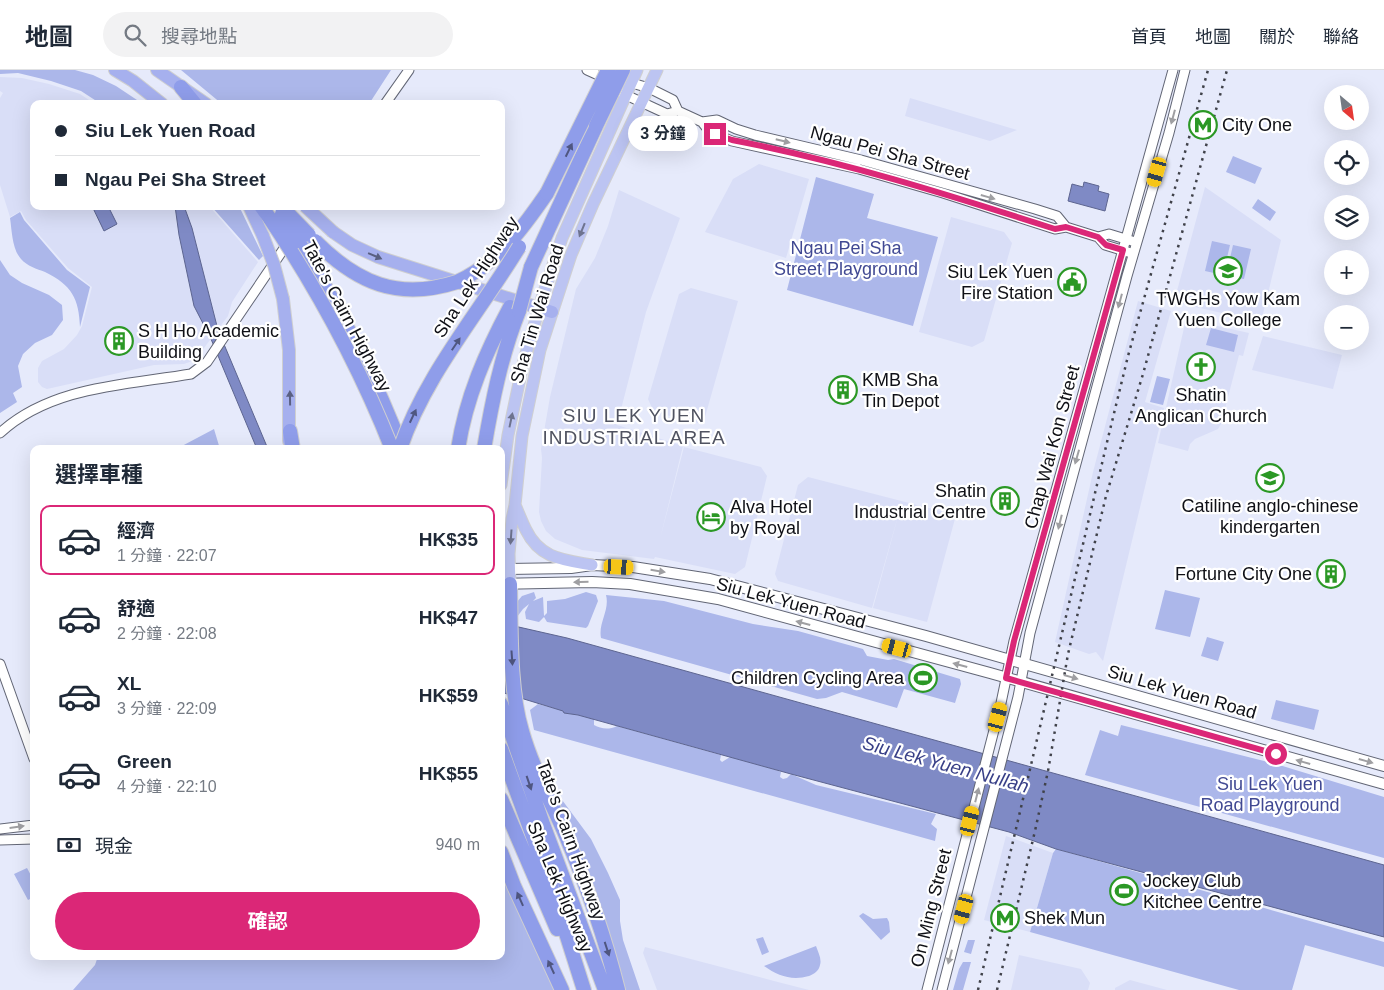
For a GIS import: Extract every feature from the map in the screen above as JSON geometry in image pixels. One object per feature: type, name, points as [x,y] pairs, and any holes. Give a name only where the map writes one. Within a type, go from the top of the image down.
[{"type":"highway","points":[[116,70],[158,100]]},
{"type":"highway","points":[[157,70],[200,100]]},
{"type":"highway","name":"Sha Lek Highway","points":[[459,445],[467,404],[480,367],[531,267],[623,70]]},
{"type":"highway","name":"Sha Lek Highway","points":[[403,445],[416,410],[429,385],[509,263],[535,219],[603,72]]},
{"type":"highway","points":[[181,87],[192,100]]},
{"type":"highway","points":[[277,210],[350,271],[385,286],[419,290],[457,282],[488,264],[533,214],[547,193]]},
{"type":"highway","points":[[251,210],[276,271],[283,299],[289,350],[289,445]]},
{"type":"highway","name":"Tate's Cairn Highway","points":[[277,210],[306,275],[335,326],[360,376],[390,445]]},
{"type":"highway","name":"Tate's Cairn Highway","points":[[277,210],[313,265],[353,338],[374,382],[399,445]]},
{"type":"highway","points":[[309,210],[333,232],[352,245],[378,257],[552,312]]},
{"type":"highway","points":[[485,443],[502,359],[519,312],[531,267]]},
{"type":"highway","points":[[290,431],[292,445]]},
{"type":"highway","points":[[506,584],[510,609],[516,707],[528,749],[583,881],[608,951],[618,990]]},
{"type":"highway","name":"Tate's Cairn Highway","points":[[505,715],[605,990]]},
{"type":"highway","name":"Tate's Cairn Highway","points":[[505,764],[523,830]]},
{"type":"highway","name":"Sha Lek Highway","points":[[505,805],[523,830],[543,896],[584,990]]},
{"type":"highway","points":[[505,862],[562,990]]},
{"type":"main road","name":"Sha Tin Wai Road","points":[[505,456],[521,374],[538,308],[560,243],[637,70]]},
{"type":"main road","name":"Sha Tin Wai Road","points":[[506,584],[505,569],[515,505],[522,436],[540,350],[572,256],[593,204],[657,70]]},
{"type":"main road","points":[[515,505],[526,530],[540,549],[553,558],[592,565]]},
{"type":"main road","name":"Siu Lek Yuen Road","points":[[505,569],[571,568],[592,565],[633,567],[710,579],[916,633],[1384,766]]},
{"type":"main road","name":"Siu Lek Yuen Road","points":[[506,584],[592,582],[630,584],[707,597],[1006,678],[1384,784]]},
{"type":"street","points":[[388,100],[409,70]]},
{"type":"street","name":"Ngau Pei Sha Street","points":[[587,70],[603,72],[629,89],[642,101],[667,114],[678,111],[702,122],[710,132],[732,140],[859,169],[943,193],[1055,229],[1066,227],[1098,237],[1106,245],[1133,254]]},
{"type":"street","name":"Chap Wai Kon Street","points":[[1010,660],[1173,70]]},
{"type":"street","name":"Chap Wai Kon Street","points":[[1021,683],[1030,633],[1136,242],[1169,133],[1185,70]]},
{"type":"street","name":"Ngau Pei Sha Street","points":[[629,89],[649,88],[673,100],[678,111]]},
{"type":"street","name":"Ngau Pei Sha Street","points":[[702,122],[717,120],[755,135],[861,160],[1057,216],[1066,227]]},
{"type":"street","points":[[0,433],[23,415],[49,401],[138,381],[191,374],[207,362],[310,210]]},
{"type":"street","name":"Ngau Pei Sha Street","points":[[1098,237],[1109,234],[1136,242]]},
{"type":"street","name":"On Ming Street","points":[[927,990],[1010,660]]},
{"type":"street","points":[[0,664],[30,749]]},
{"type":"street","name":"On Ming Street","points":[[942,990],[1021,683]]},
{"type":"street","points":[[0,829],[30,825]]},
{"type":"street","points":[[0,840],[30,839]]},
{"type":"shaded area","points":[[0,77],[22,78],[80,94],[89,100],[30,100],[30,210],[212,210],[258,262],[232,302],[228,316],[195,360],[184,364],[154,365],[47,389],[38,382],[38,368],[42,361],[64,349],[77,335],[82,326],[92,287],[68,268],[26,220],[21,211],[10,217],[0,185],[0,98],[3,93],[0,91]]},
{"type":"shaded area","points":[[910,98],[1017,130],[990,141],[905,116]]},
{"type":"shaded area","points":[[759,164],[809,179],[786,258],[705,232],[733,179]]},
{"type":"shaded area","name":"TWGHs Yow Kam Yuen College","points":[[1205,187],[1281,240],[1261,322],[1174,302]]},
{"type":"shaded area","points":[[619,190],[680,218],[646,312],[617,425],[683,446],[660,539],[684,447],[761,467],[767,476],[745,567],[735,574],[655,557],[654,559],[582,550],[555,539],[546,531],[541,521],[539,512],[541,449],[550,397],[576,289],[595,258],[608,226]]},
{"type":"shaded area","points":[[951,217],[1004,232],[1012,243],[984,341],[972,347],[919,332]]},
{"type":"shaded area","points":[[691,288],[738,301],[703,424],[654,412],[648,399],[679,294]]},
{"type":"shaded area","points":[[1138,301],[1171,311],[1145,402],[1164,408],[1103,661],[1096,652],[1089,654],[1055,642],[1093,472]]},
{"type":"shaded area","points":[[1186,319],[1249,333],[1243,356],[1239,355],[1221,424],[1218,429],[1195,439],[1190,444],[1188,451],[1158,443]]},
{"type":"shaded area","points":[[1263,336],[1342,355],[1333,389],[1252,370]]},
{"type":"shaded area","points":[[808,477],[956,515],[927,622],[873,608],[900,509],[872,608],[778,581],[775,574],[798,485]]},
{"type":"shaded area","points":[[1006,836],[1053,853],[1030,932],[984,920]]},
{"type":"shaded area","points":[[645,947],[809,990],[657,990],[643,953]]},
{"type":"shaded area","points":[[1019,955],[1081,969],[1090,983],[1088,990],[1011,990]]},
{"type":"shaded area","points":[[1130,980],[1167,990],[1115,990],[1115,988]]},
{"type":"green space","points":[[0,70],[75,70],[93,75],[116,86],[137,100],[95,100],[81,91],[51,81],[18,73],[0,74]]},
{"type":"green space","points":[[181,70],[391,70],[372,100],[217,100]]},
{"type":"green space","points":[[1233,156],[1262,168],[1255,184],[1226,172]]},
{"type":"green space","name":"Ngau Pei Sha Street Playground","points":[[816,177],[874,194],[867,218],[938,237],[913,326],[787,290]]},
{"type":"green space","points":[[1258,199],[1276,212],[1270,221],[1252,208]]},
{"type":"green space","points":[[215,210],[241,210],[263,256],[259,260]]},
{"type":"green space","points":[[20,212],[24,220],[67,270],[90,287],[80,327],[76,301],[68,288],[54,277],[26,264],[18,255],[13,240],[10,218]]},
{"type":"green space","points":[[1212,241],[1230,245],[1223,275],[1205,271]]},
{"type":"green space","points":[[1233,245],[1251,249],[1244,279],[1226,276]]},
{"type":"green space","points":[[0,260],[10,275],[22,283],[49,295],[62,305],[63,320],[52,335],[35,343],[23,354],[18,366],[22,387],[13,393],[17,402],[0,413]]},
{"type":"green space","points":[[1211,328],[1238,335],[1234,352],[1206,345]]},
{"type":"green space","points":[[1157,376],[1170,379],[1163,405],[1150,402]]},
{"type":"green space","points":[[214,429],[219,445],[184,445]]},
{"type":"green space","points":[[1165,590],[1200,598],[1190,637],[1155,629]]},
{"type":"green space","points":[[534,592],[536,598],[533,601],[543,597],[544,616],[547,613],[547,601],[565,599],[586,592],[596,595],[598,601],[586,628],[547,622],[544,617],[539,622],[526,619],[525,612],[529,604],[517,617],[516,603],[522,596]]},
{"type":"green space","points":[[606,595],[664,601],[753,624],[798,631],[863,649],[867,656],[888,660],[894,659],[960,679],[961,684],[955,703],[904,689],[897,708],[842,692],[817,699],[601,638],[601,627],[607,601]]},
{"type":"green space","points":[[1207,637],[1224,642],[1218,661],[1201,656]]},
{"type":"green space","points":[[1276,700],[1319,710],[1314,730],[1271,719]]},
{"type":"green space","points":[[538,704],[594,719],[594,725],[599,727],[617,726],[721,755],[720,760],[722,762],[730,757],[776,770],[781,772],[780,777],[783,779],[791,774],[816,785],[936,814],[931,824],[937,829],[935,841],[534,730],[530,710]]},
{"type":"green space","name":"Siu Lek Yuen Road Playground","points":[[1121,725],[1276,764],[1384,797],[1384,858],[1085,775],[1100,730],[1118,736]]},
{"type":"green space","points":[[537,756],[551,785],[591,839],[620,900],[620,921],[623,940],[640,990],[622,990]]},
{"type":"green space","name":"Jockey Club Kitchee Centre","points":[[1056,849],[1384,942],[1384,967],[1305,945],[1292,990],[1239,990],[1030,932],[1053,853]]},
{"type":"green space","points":[[27,868],[30,874],[30,899],[28,900],[14,874]]},
{"type":"green space","points":[[505,884],[554,990],[73,990],[95,965],[97,960],[505,960]]},
{"type":"green space","points":[[863,913],[873,919],[887,918],[890,932],[881,940],[859,916]]},
{"type":"green space","points":[[763,937],[769,952],[762,955],[756,939]]},
{"type":"green space","points":[[968,940],[975,940],[971,954],[964,952]]},
{"type":"green space","points":[[816,946],[820,965],[816,972],[809,976],[785,977],[764,966]]},
{"type":"green space","points":[[963,962],[971,962],[963,990],[953,990],[959,969]]},
{"type":"water","points":[[1084,182],[1099,186],[1098,191],[1109,194],[1105,211],[1068,201],[1072,184],[1083,187]]},
{"type":"water","points":[[94,210],[110,210],[117,224],[104,231]]},
{"type":"water","points":[[176,210],[185,210],[192,228],[218,330],[266,445],[255,445],[211,339],[194,306]]},
{"type":"water","name":"Siu Lek Yuen Nullah","points":[[505,624],[567,638],[1384,865],[1384,937],[1056,849],[1009,832],[578,715],[564,713],[563,711],[505,693]]},
{"type":"railway","points":[[978,990],[1128,356],[1208,70]]},
{"type":"railway","points":[[997,990],[1048,771],[1068,654],[1106,496],[1143,374],[1227,70]]},
{"type":"place","name":"City One","points":[[1203,125]]},
{"type":"place","name":"TWGHs Yow Kam Yuen College","points":[[1228,271]]},
{"type":"place","name":"Siu Lek Yuen Fire Station","points":[[1072,282]]},
{"type":"place","name":"S H Ho Academic Building","points":[[119,341]]},
{"type":"place","name":"Shatin Anglican Church","points":[[1201,367]]},
{"type":"place","name":"KMB Sha Tin Depot","points":[[843,390]]},
{"type":"place","name":"Catiline anglo-chinese kindergarten","points":[[1270,478]]},
{"type":"place","name":"Shatin Industrial Centre","points":[[1005,501]]},
{"type":"place","name":"Alva Hotel by Royal","points":[[711,517]]},
{"type":"place","name":"Fortune City One","points":[[1331,574]]},
{"type":"place","name":"Children Cycling Area","points":[[923,678]]},
{"type":"place","name":"Jockey Club Kitchee Centre","points":[[1124,891]]},
{"type":"place","name":"Shek Mun","points":[[1005,918]]},
{"type":"district","name":"SIU LEK YUEN INDUSTRIAL AREA","points":[[634,426]]},
{"type":"route","points":[[715,134],[732,140],[859,169],[943,193],[1055,229],[1066,227],[1098,237],[1106,245],[1123,250],[1014,641],[1006,678],[1276,754]]}]
